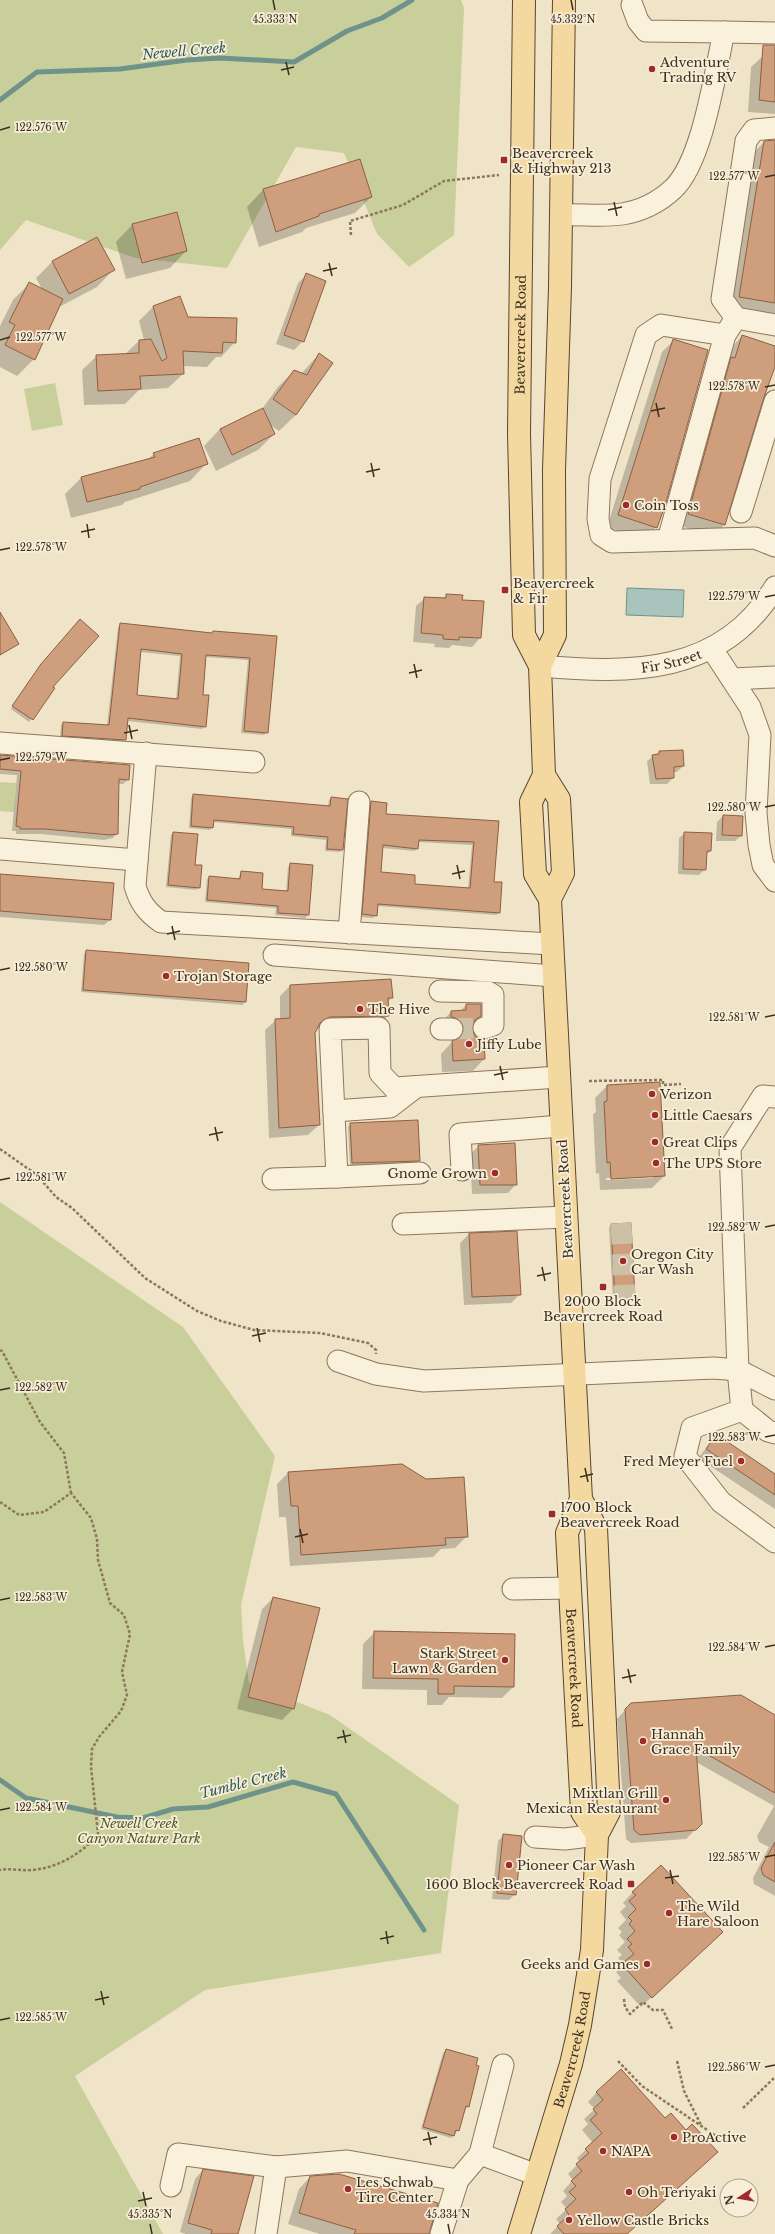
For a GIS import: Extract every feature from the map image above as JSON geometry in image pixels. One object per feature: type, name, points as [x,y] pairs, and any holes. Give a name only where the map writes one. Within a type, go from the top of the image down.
[{"type":"main road","name":"Beavercreek Road","points":[[519,2234],[571,2064],[580,2025],[592,1944],[597,1835],[610,1812],[596,1528],[581,1500],[550,899],[535,874],[531,802],[544,775],[540,666],[524,635],[521,536],[519,380],[524,0]]},
{"type":"main road","name":"Beavercreek Road","points":[[540,666],[555,635],[554,470],[561,215],[564,0]]},
{"type":"main road","name":"Beavercreek Road","points":[[544,775],[559,799],[563,873],[550,899]]},
{"type":"main road","name":"Beavercreek Road","points":[[581,1500],[567,1533],[582,1812],[597,1835]]},
{"type":"main road","points":[[570,1588],[580,1591],[587,1605],[591,1675],[606,1722]]},
{"type":"street","points":[[632,5],[638,21],[646,31],[775,33]]},
{"type":"street","points":[[561,215],[622,214],[655,204],[674,188],[688,166],[701,136],[724,32]]},
{"type":"street","points":[[668,540],[730,326],[722,299],[746,141],[754,130],[775,128]]},
{"type":"street","points":[[775,325],[661,325],[646,335],[600,479],[598,519],[601,535],[612,542],[755,538],[775,546]]},
{"type":"street","points":[[741,512],[775,401]]},
{"type":"street","name":"Fir Street","points":[[540,666],[580,669],[644,668],[679,662],[712,649],[742,627],[766,603],[775,587]]},
{"type":"street","points":[[712,649],[722,667],[732,679],[750,707],[760,735],[756,813],[759,845],[763,865],[775,881]]},
{"type":"street","points":[[732,679],[775,677]]},
{"type":"street","points":[[0,743],[254,762]]},
{"type":"street","points":[[146,753],[135,886],[140,901],[148,913],[161,922],[552,944]]},
{"type":"street","points":[[348,933],[359,802]]},
{"type":"street","points":[[0,850],[137,860]]},
{"type":"street","points":[[274,955],[554,976]]},
{"type":"street","points":[[440,991],[488,992],[493,995],[493,1025],[484,1028]]},
{"type":"street","points":[[337,1177],[330,1029],[379,1028],[380,1073],[394,1088],[559,1077]]},
{"type":"street","points":[[334,1111],[390,1107],[416,1087]]},
{"type":"street","points":[[775,1097],[763,1096],[730,1148],[738,1370],[742,1410],[768,1431],[775,1433]]},
{"type":"street","points":[[462,1170],[460,1134],[561,1126]]},
{"type":"street","points":[[273,1178],[420,1173]]},
{"type":"street","points":[[403,1224],[566,1217]]},
{"type":"street","points":[[338,1361],[376,1374],[424,1381],[714,1368],[738,1370],[775,1389]]},
{"type":"street","points":[[742,1410],[692,1428],[685,1456],[721,1502],[775,1542]]},
{"type":"street","points":[[513,1590],[570,1588]]},
{"type":"street","points":[[535,1837],[565,1839],[597,1835]]},
{"type":"street","points":[[441,2234],[458,2180],[480,2154],[503,2066]]},
{"type":"street","points":[[171,2186],[178,2154],[276,2168],[347,2161],[458,2180]]},
{"type":"street","points":[[480,2154],[537,2175]]},
{"type":"street","points":[[266,2234],[276,2168]]},
{"type":"path","points":[[351,235],[350,221],[403,205],[444,181],[499,175]]},
{"type":"path","points":[[589,1081],[663,1080],[663,1085],[681,1084]]},
{"type":"path","points":[[0,1149],[26,1166],[56,1197],[72,1208],[145,1278],[172,1296],[197,1311],[221,1321],[254,1330],[278,1332]]},
{"type":"path","points":[[0,1870],[9,1868],[32,1870],[66,1861],[89,1846],[98,1831],[91,1767],[92,1749],[99,1737],[121,1711],[127,1695],[122,1672],[130,1634],[124,1615],[110,1603],[98,1560],[97,1538],[91,1518],[71,1493],[64,1453],[40,1422],[1,1349]]},
{"type":"path","points":[[0,1502],[19,1515],[44,1512],[71,1493]]},
{"type":"path","points":[[624,1999],[625,2007],[630,2014],[643,2002],[653,2010],[663,2010],[672,2029]]},
{"type":"path","points":[[618,2061],[637,2082],[725,2142],[731,2128]]},
{"type":"path","points":[[677,2061],[687,2098],[703,2127]]},
{"type":"path","points":[[742,2108],[775,2078]]},
{"type":"green space","points":[[0,0],[461,0],[464,8],[454,235],[409,267],[377,234],[344,153],[296,147],[227,268],[135,258],[26,220],[0,250]]},
{"type":"green space","points":[[55,383],[63,425],[32,431],[24,389]]},
{"type":"green space","points":[[0,782],[16,783],[14,812],[0,811]]},
{"type":"green space","name":"Newell Creek Canyon Nature Park","points":[[0,1202],[183,1327],[275,1456],[241,1605],[243,1640],[249,1683],[330,1715],[459,1805],[441,1953],[205,1990],[75,2076],[163,2234],[0,2234]]},
{"type":"water","points":[[627,588],[684,590],[683,617],[626,615]]},
{"type":"building","points":[[763,45],[775,45],[775,102],[759,100]]},
{"type":"building","points":[[775,140],[775,303],[739,297],[764,141]]},
{"type":"building","points":[[360,159],[372,197],[319,214],[319,216],[276,232],[263,189]]},
{"type":"building","points":[[177,212],[187,251],[142,263],[132,224]]},
{"type":"building","points":[[97,237],[115,270],[69,294],[52,261]]},
{"type":"building","points":[[306,273],[326,281],[304,342],[284,335]]},
{"type":"building","points":[[29,282],[63,299],[35,360],[5,345],[15,325],[9,322]]},
{"type":"building","points":[[180,296],[188,317],[237,318],[236,343],[223,342],[222,353],[183,351],[184,374],[140,376],[141,389],[98,391],[96,355],[139,353],[139,340],[151,339],[162,361],[167,358],[153,306]]},
{"type":"building","points":[[742,335],[775,346],[775,367],[764,397],[725,525],[688,514],[731,357],[735,358]]},
{"type":"building","points":[[673,339],[708,350],[665,506],[657,528],[618,515]]},
{"type":"building","points":[[319,353],[333,363],[296,415],[273,399],[294,370],[307,375]]},
{"type":"building","points":[[263,408],[275,434],[232,455],[220,429]]},
{"type":"building","points":[[199,438],[208,464],[140,487],[140,489],[87,502],[81,477],[155,457],[153,453]]},
{"type":"building","points":[[446,594],[463,595],[462,600],[484,601],[481,638],[459,637],[459,640],[443,639],[443,635],[421,633],[424,597],[446,598]]},
{"type":"building","points":[[0,612],[19,644],[0,655]]},
{"type":"building","points":[[80,619],[99,636],[53,687],[55,688],[33,720],[12,706],[41,664]]},
{"type":"building","points":[[120,623],[212,633],[213,631],[277,636],[268,733],[244,731],[250,658],[206,655],[203,695],[209,695],[206,727],[128,718],[126,740],[62,736],[63,722],[109,725]],"holes":[[[141,649],[182,654],[178,699],[137,695]]]},
{"type":"building","points":[[683,750],[684,766],[674,767],[674,778],[656,779],[652,755],[659,754],[659,751]]},
{"type":"building","points":[[0,755],[130,765],[129,780],[119,779],[118,834],[110,835],[45,829],[20,829],[20,827],[16,826],[21,771],[0,769]]},
{"type":"building","points":[[193,794],[330,806],[331,797],[348,799],[343,850],[327,849],[328,837],[293,834],[294,827],[214,820],[213,828],[191,826]]},
{"type":"building","points":[[371,801],[387,803],[386,814],[499,821],[494,882],[502,882],[500,913],[378,904],[377,916],[362,914]],"holes":[[[419,840],[474,842],[470,888],[415,884],[415,875],[381,872],[383,845],[418,849]]]},
{"type":"building","points":[[723,815],[743,816],[742,836],[722,835]]},
{"type":"building","points":[[173,832],[198,834],[195,865],[202,865],[200,888],[168,885]]},
{"type":"building","points":[[684,832],[712,833],[711,851],[707,851],[706,870],[683,869]]},
{"type":"building","points":[[290,863],[313,865],[309,915],[278,913],[278,906],[207,900],[209,876],[240,879],[241,871],[263,873],[262,889],[288,891]]},
{"type":"building","points":[[0,874],[114,883],[111,920],[0,911]]},
{"type":"building","name":"Trojan Storage","points":[[86,950],[249,963],[246,1002],[83,990]]},
{"type":"building","points":[[391,979],[393,998],[388,998],[389,1016],[330,1017],[320,1023],[315,1033],[320,1125],[279,1128],[275,1019],[290,1018],[290,985]]},
{"type":"building","name":"Jiffy Lube","points":[[466,1004],[481,1004],[481,1016],[475,1020],[473,1031],[476,1037],[484,1040],[485,1059],[453,1061],[452,1041],[462,1035],[464,1029],[458,1019],[451,1017],[451,1011],[466,1010]]},
{"type":"building","points":[[660,1082],[665,1176],[611,1179],[610,1162],[607,1163],[604,1102],[607,1101],[607,1085]]},
{"type":"building","points":[[418,1120],[420,1161],[352,1163],[350,1123]]},
{"type":"building","points":[[515,1143],[517,1185],[480,1185],[478,1145]]},
{"type":"building","name":"Oregon City Car Wash","points":[[631,1223],[635,1298],[615,1299],[611,1224]]},
{"type":"building","points":[[517,1231],[521,1295],[472,1297],[469,1233]]},
{"type":"building","name":"Fred Meyer Fuel","points":[[716,1434],[775,1474],[775,1495],[706,1449]]},
{"type":"building","points":[[402,1464],[426,1479],[464,1477],[468,1537],[445,1538],[446,1545],[301,1555],[298,1506],[291,1506],[288,1472]]},
{"type":"building","points":[[273,1597],[320,1608],[294,1709],[248,1697]]},
{"type":"building","points":[[374,1631],[515,1634],[514,1687],[454,1686],[454,1694],[438,1694],[438,1679],[373,1678]]},
{"type":"building","points":[[741,1695],[775,1715],[775,1793],[696,1748],[702,1824],[696,1830],[640,1835],[634,1830],[625,1709],[631,1703]]},
{"type":"building","name":"Pioneer Car Wash","points":[[503,1834],[522,1836],[516,1895],[497,1893]]},
{"type":"building","points":[[775,1842],[775,1882],[763,1875],[761,1868]]},
{"type":"building","name":"The Wild Hare Saloon","points":[[661,1865],[723,1932],[652,1998],[627,1970],[630,1967],[625,1961],[634,1954],[628,1947],[632,1944],[627,1939],[635,1931],[629,1924],[632,1921],[628,1917],[636,1909],[629,1901],[636,1895],[632,1892]]},
{"type":"building","points":[[446,2049],[478,2058],[476,2065],[479,2066],[469,2107],[466,2106],[459,2131],[456,2130],[454,2136],[423,2127]]},
{"type":"building","points":[[621,2069],[665,2118],[671,2113],[686,2130],[692,2124],[718,2152],[627,2234],[564,2234],[557,2226],[569,2215],[565,2209],[576,2199],[569,2192],[576,2186],[571,2181],[582,2171],[576,2164],[589,2153],[585,2149],[602,2133],[590,2120],[597,2114],[593,2109],[603,2100],[596,2092]]},
{"type":"building","points":[[203,2169],[254,2176],[238,2234],[211,2234],[212,2230],[188,2223]]},
{"type":"building","name":"Les Schwab Tire Center","points":[[339,2174],[438,2203],[429,2234],[354,2234],[356,2230],[299,2213],[310,2176]]},
{"type":"waterway","name":"Newell Creek","points":[[0,100],[37,72],[120,69],[187,60],[220,58],[294,62],[347,31],[382,18],[412,0]]},
{"type":"waterway","name":"Tumble Creek","points":[[0,1780],[26,1798],[117,1817],[143,1818],[173,1809],[208,1807],[293,1782],[336,1794],[424,1930]]},
{"type":"tunnel","points":[[452,1029],[484,1028]]},
{"type":"tunnel","points":[[621,1223],[625,1299]]},
{"type":"place","name":"Adventure Trading RV","points":[[652,69]]},
{"type":"place","name":"Beavercreek & Highway 213","points":[[504,160]]},
{"type":"place","name":"Coin Toss","points":[[626,505]]},
{"type":"place","name":"Beavercreek & Fir","points":[[505,590]]},
{"type":"place","name":"Trojan Storage","points":[[166,976]]},
{"type":"place","name":"The Hive","points":[[360,1009]]},
{"type":"place","name":"Jiffy Lube","points":[[469,1044]]},
{"type":"place","name":"Verizon","points":[[652,1094]]},
{"type":"place","name":"Little Caesars","points":[[655,1115]]},
{"type":"place","name":"Great Clips","points":[[655,1142]]},
{"type":"place","name":"The UPS Store","points":[[656,1163]]},
{"type":"place","name":"Gnome Grown","points":[[495,1173]]},
{"type":"place","name":"Oregon City Car Wash","points":[[623,1261]]},
{"type":"place","name":"2000 Block Beavercreek Road","points":[[603,1287]]},
{"type":"place","name":"Fred Meyer Fuel","points":[[741,1461]]},
{"type":"place","name":"1700 Block Beavercreek Road","points":[[552,1514]]},
{"type":"place","name":"Stark Street Lawn & Garden","points":[[505,1660]]},
{"type":"place","name":"Hannah Grace Family","points":[[643,1741]]},
{"type":"place","name":"Mixtlan Grill Mexican Restaurant","points":[[666,1800]]},
{"type":"place","name":"Pioneer Car Wash","points":[[509,1865]]},
{"type":"place","name":"1600 Block Beavercreek Road","points":[[631,1884]]},
{"type":"place","name":"The Wild Hare Saloon","points":[[669,1913]]},
{"type":"place","name":"Geeks and Games","points":[[647,1964]]},
{"type":"place","name":"ProActive","points":[[674,2137]]},
{"type":"place","name":"NAPA","points":[[603,2151]]},
{"type":"place","name":"Les Schwab Tire Center","points":[[348,2189]]},
{"type":"place","name":"Oh Teriyaki","points":[[629,2192]]},
{"type":"place","name":"Yellow Castle Bricks","points":[[569,2220]]}]
